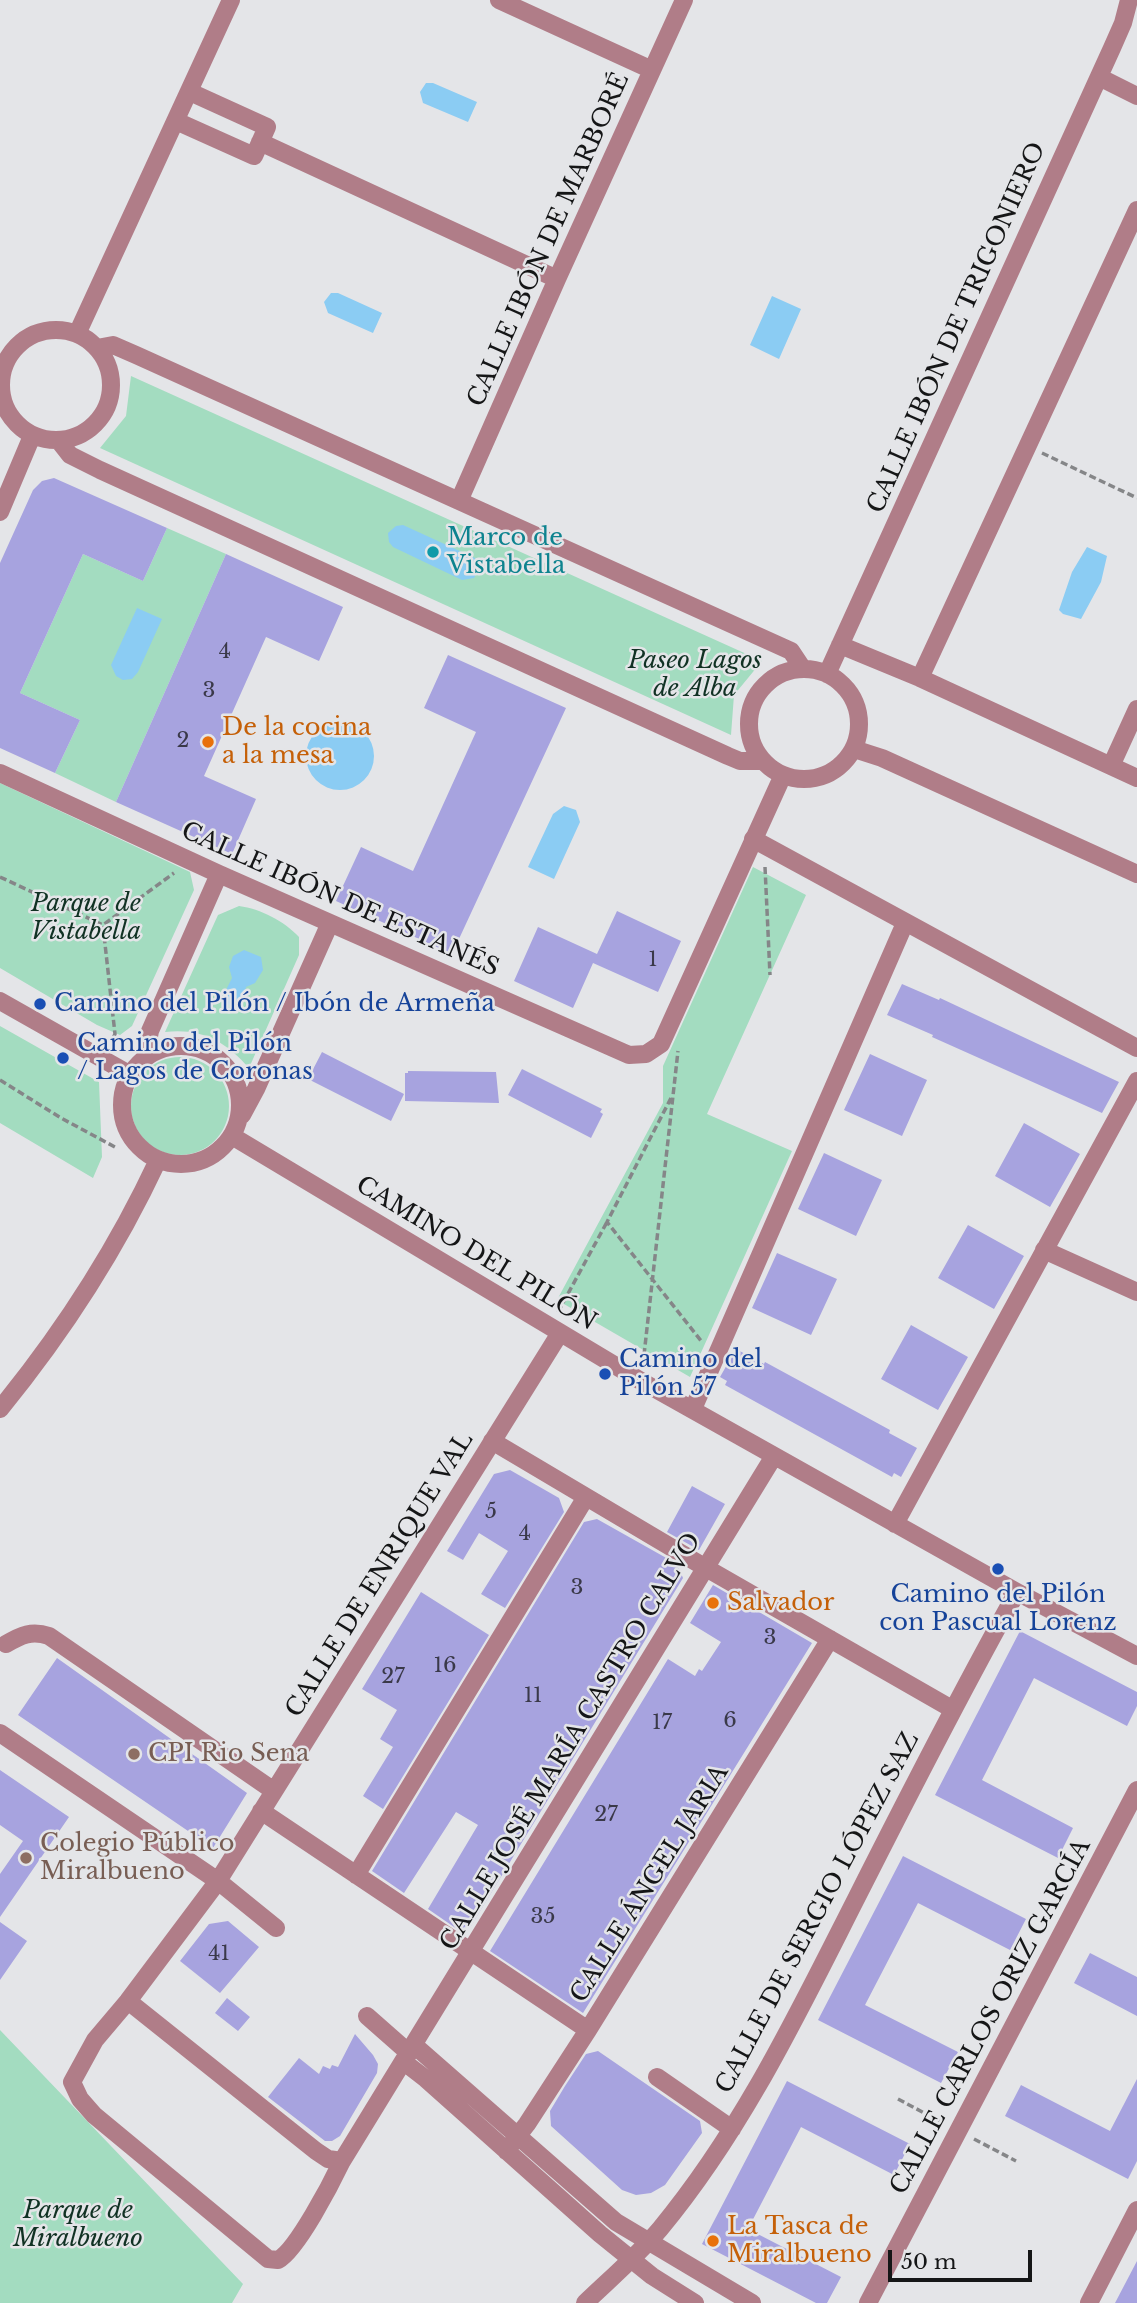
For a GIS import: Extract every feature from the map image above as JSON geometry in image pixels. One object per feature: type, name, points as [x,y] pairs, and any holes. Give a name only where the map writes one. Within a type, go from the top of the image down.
[{"type":"street","points":[[77,334],[231,0]]},
{"type":"street","points":[[499,0],[652,69]]},
{"type":"street","name":"CALLE IBÓN DE MARBORÉ","points":[[459,501],[684,0]]},
{"type":"street","name":"CALLE IBÓN DE TRIGONIERO","points":[[827,674],[1099,77],[1123,23],[1129,0]]},
{"type":"street","points":[[1099,77],[1137,96]]},
{"type":"street","points":[[176,121],[254,156],[267,127],[190,92]]},
{"type":"street","points":[[260,142],[557,279]]},
{"type":"street","points":[[920,678],[1137,210]]},
{"type":"street","points":[[60,330],[77,334],[97,348],[107,363],[111,380],[110,398],[104,415],[92,428],[77,437],[59,441],[32,436],[18,426],[8,413],[2,398],[2,363],[13,350],[27,338],[43,331],[60,330]]},
{"type":"street","points":[[97,348],[113,345],[791,651],[803,669]]},
{"type":"street","points":[[0,512],[32,436]]},
{"type":"street","points":[[59,441],[70,455],[112,476],[728,756],[740,761],[763,761]]},
{"type":"street","points":[[840,645],[920,678],[1137,778]]},
{"type":"street","points":[[803,669],[827,674],[844,687],[856,705],[859,720],[854,748],[844,762],[823,775],[799,779],[783,775],[763,761],[754,746],[749,729],[750,711],[758,694],[770,681],[785,672],[803,669]]},
{"type":"street","points":[[1111,766],[1137,709]]},
{"type":"street","points":[[854,748],[882,758],[1137,874]]},
{"type":"street","name":"CALLE IBÓN DE ESTANÉS","points":[[0,773],[219,874],[629,1055],[646,1054],[661,1044],[753,839]]},
{"type":"street","points":[[783,775],[753,839],[1137,1048]]},
{"type":"street","points":[[145,1057],[150,1031],[219,874]]},
{"type":"street","points":[[239,1117],[240,1099],[236,1082],[226,1066],[213,1054],[197,1047],[179,1045],[161,1048],[145,1057],[130,1074],[122,1093],[122,1113],[128,1133],[141,1149],[158,1160],[174,1164],[199,1161],[221,1149],[232,1136],[239,1117],[256,1089],[330,923]]},
{"type":"street","points":[[692,1409],[905,923]]},
{"type":"street","points":[[0,1001],[130,1074]]},
{"type":"street","points":[[895,1524],[1137,1081]]},
{"type":"street","name":"CAMINO DEL PILÓN","points":[[232,1136],[692,1409],[1017,1592],[1137,1656]]},
{"type":"street","points":[[0,1409],[34,1367],[87,1291],[126,1225],[158,1160]]},
{"type":"street","points":[[1044,1250],[1137,1292]]},
{"type":"street","name":"CALLE DE ENRIQUE VAL","points":[[72,2082],[95,2040],[128,2001],[218,1881],[492,1441],[555,1330]]},
{"type":"street","points":[[492,1441],[705,1568],[952,1710]]},
{"type":"street","name":"CALLE JOSÉ MARÍA CASTRO CALVO","points":[[72,2082],[80,2099],[94,2115],[268,2259],[278,2260],[289,2251],[774,1456]]},
{"type":"street","points":[[356,1875],[586,1497]]},
{"type":"street","name":"CALLE DE SERGIO LÓPEZ SAZ","points":[[584,2303],[649,2241],[695,2184],[732,2129],[785,2039],[952,1710],[1017,1592]]},
{"type":"street","points":[[6,1644],[22,1635],[38,1632],[49,1636],[274,1791]]},
{"type":"street","name":"CALLE ÁNGEL JARIA","points":[[506,2151],[588,2030],[830,1639]]},
{"type":"street","points":[[0,1733],[218,1881],[276,1928]]},
{"type":"street","name":"CALLE CARLOS ORIZ GARCÍA","points":[[868,2303],[1137,1790]]},
{"type":"street","points":[[261,1811],[588,2030]]},
{"type":"street","points":[[128,2001],[316,2151],[328,2159],[342,2161]]},
{"type":"street","points":[[368,2015],[409,2054],[518,2137],[616,2222],[752,2303]]},
{"type":"street","points":[[409,2054],[426,2079],[506,2151],[652,2276],[695,2303]]},
{"type":"street","points":[[657,2077],[732,2129]]},
{"type":"street","points":[[1089,2303],[1135,2218]]},
{"type":"path","points":[[1027,446],[1137,498]]},
{"type":"path","points":[[759,870],[764,858],[769,975]]},
{"type":"path","points":[[103,925],[176,872],[163,866]]},
{"type":"path","points":[[0,877],[103,925]]},
{"type":"path","points":[[102,1060],[115,1034],[103,925]]},
{"type":"path","points":[[644,1355],[680,1039]]},
{"type":"path","points":[[0,1080],[61,1118],[115,1147]]},
{"type":"path","points":[[555,1330],[674,1093]]},
{"type":"path","points":[[607,1222],[715,1357]]},
{"type":"green space","name":"Paseo Lagos de Alba","points":[[131,376],[762,661],[734,695],[731,735],[100,448],[126,416]]},
{"type":"green space","points":[[167,528],[226,554],[116,802],[55,773],[80,720],[20,693],[83,554],[143,581]]},
{"type":"green space","name":"Parque de Vistabella","points":[[0,783],[190,872],[194,890],[132,1026],[120,1035],[97,1025],[0,968]]},
{"type":"green space","points":[[753,867],[806,895],[707,1114],[792,1151],[690,1377],[557,1300],[663,1103],[663,1066]]},
{"type":"green space","points":[[239,906],[272,917],[299,937],[299,955],[249,1068],[231,1050],[212,1038],[190,1032],[165,1032],[218,915]]},
{"type":"green space","points":[[0,1026],[99,1082],[102,1157],[93,1178],[0,1123]]},
{"type":"green space","points":[[180,1057],[207,1065],[221,1079],[229,1106],[221,1133],[207,1147],[180,1155],[153,1147],[139,1133],[131,1106],[139,1079],[153,1065]]},
{"type":"green space","name":"Parque de Miralbueno","points":[[0,2030],[243,2284],[232,2303],[0,2303]]},
{"type":"water","points":[[426,83],[433,83],[477,102],[468,122],[423,103],[420,92]]},
{"type":"water","points":[[331,293],[338,293],[382,313],[373,333],[328,313],[324,302]]},
{"type":"water","points":[[772,296],[801,309],[779,359],[750,345]]},
{"type":"water","points":[[403,525],[475,558],[478,571],[474,578],[462,580],[393,547],[388,533],[396,526]]},
{"type":"water","points":[[1087,547],[1107,556],[1101,582],[1081,619],[1063,614],[1059,610],[1072,572]]},
{"type":"water","points":[[137,608],[162,619],[138,672],[132,679],[123,680],[116,676],[111,665]]},
{"type":"water","points":[[340,722],[353,725],[364,732],[371,743],[374,756],[371,769],[364,780],[353,787],[340,790],[327,787],[316,780],[309,769],[306,756],[309,743],[316,732],[327,725]]},
{"type":"water","points":[[564,806],[576,810],[580,822],[554,879],[528,867],[553,814]]},
{"type":"water","points":[[244,950],[261,957],[263,970],[255,983],[246,987],[244,998],[234,1007],[226,1003],[228,997],[225,992],[232,978],[229,967],[233,956]]},
{"type":"building","points":[[54,478],[167,528],[143,581],[83,554],[20,693],[80,720],[55,773],[0,748],[0,563],[33,490],[42,481]]},
{"type":"building","points":[[226,554],[343,607],[319,661],[266,637],[204,776],[256,799],[232,854],[116,802]]},
{"type":"building","points":[[448,655],[566,708],[452,954],[336,901],[361,847],[413,871],[476,732],[424,708]]},
{"type":"building","points":[[617,911],[681,941],[658,992],[593,963],[573,1008],[514,981],[538,927],[597,954]]},
{"type":"building","points":[[902,984],[939,1000],[940,998],[1119,1082],[1102,1113],[932,1037],[933,1035],[887,1015]]},
{"type":"building","points":[[322,1052],[404,1094],[391,1121],[308,1079]]},
{"type":"building","points":[[870,1054],[927,1080],[902,1136],[844,1110]]},
{"type":"building","points":[[522,1069],[602,1109],[600,1112],[603,1114],[591,1138],[508,1095]]},
{"type":"building","points":[[496,1072],[499,1103],[405,1101],[405,1073]]},
{"type":"building","points":[[1024,1123],[1080,1154],[1050,1207],[995,1176]]},
{"type":"building","points":[[824,1153],[882,1180],[856,1236],[798,1209]]},
{"type":"building","points":[[968,1225],[1024,1256],[994,1309],[938,1278]]},
{"type":"building","points":[[777,1253],[837,1279],[811,1335],[752,1308]]},
{"type":"building","points":[[911,1325],[968,1357],[938,1410],[881,1379]]},
{"type":"building","points":[[736,1349],[890,1430],[889,1433],[917,1448],[901,1477],[894,1473],[892,1477],[725,1385],[727,1381],[720,1377]]},
{"type":"building","points":[[510,1470],[559,1498],[564,1512],[505,1608],[481,1594],[508,1551],[479,1533],[463,1560],[447,1551],[494,1474]]},
{"type":"building","points":[[692,1486],[725,1504],[699,1550],[667,1532]]},
{"type":"building","points":[[597,1519],[677,1564],[683,1578],[471,1926],[457,1929],[428,1909],[478,1825],[456,1812],[404,1893],[372,1871],[584,1522]]},
{"type":"building","points":[[713,1585],[812,1643],[583,2013],[490,1951],[668,1659],[695,1676],[699,1669],[702,1671],[721,1642],[690,1623]]},
{"type":"building","points":[[421,1592],[489,1635],[383,1809],[363,1796],[393,1747],[380,1739],[397,1710],[362,1689]]},
{"type":"building","points":[[1020,1631],[1137,1692],[1137,1706],[1127,1726],[1034,1678],[982,1780],[1073,1828],[1058,1858],[935,1795]]},
{"type":"building","name":"CPI Rio Sena","points":[[57,1658],[247,1793],[213,1848],[18,1715]]},
{"type":"building","name":"Colegio Público Miralbueno","points":[[0,1770],[69,1817],[0,1917],[0,1874],[23,1841],[0,1825]]},
{"type":"building","points":[[903,1856],[1026,1919],[1010,1950],[918,1903],[865,2005],[958,2052],[941,2083],[818,2020]]},
{"type":"building","points":[[228,1921],[259,1947],[220,1993],[180,1961],[209,1924]]},
{"type":"building","name":"Colegio Público Miralbueno","points":[[0,1922],[27,1941],[0,1980]]},
{"type":"building","points":[[1090,1953],[1137,1977],[1137,2016],[1074,1983]]},
{"type":"building","points":[[227,1998],[250,2017],[238,2031],[215,2013]]},
{"type":"building","points":[[355,2034],[373,2055],[378,2064],[377,2073],[340,2136],[332,2141],[325,2141],[268,2097],[299,2058],[319,2074],[323,2066],[330,2069],[332,2065],[338,2067]]},
{"type":"building","points":[[598,2051],[700,2121],[702,2133],[665,2185],[651,2193],[636,2195],[622,2190],[551,2126],[550,2111],[565,2086],[586,2054]]},
{"type":"building","points":[[1137,2079],[1137,2161],[1128,2179],[1005,2116],[1021,2085],[1110,2131]]},
{"type":"building","points":[[787,2081],[910,2144],[894,2175],[801,2127],[748,2229],[841,2277],[827,2303],[816,2303],[702,2244]]},
{"type":"building","points":[[1137,2261],[1137,2303],[1115,2303]]},
{"type":"place","name":"Marco de Vistabella","points":[[433,552]]},
{"type":"place","name":"De la cocina a la mesa","points":[[208,742]]},
{"type":"place","name":"Camino del Pilón / Ibón de Armeña","points":[[40,1004]]},
{"type":"place","name":"Camino del Pilón / Lagos de Coronas","points":[[63,1058]]},
{"type":"place","name":"Camino del Pilón 57","points":[[605,1374]]},
{"type":"place","name":"Camino del Pilón con Pascual Lorenz","points":[[998,1569]]},
{"type":"place","name":"Salvador","points":[[713,1603]]},
{"type":"place","name":"CPI Rio Sena","points":[[134,1754]]},
{"type":"place","name":"Colegio Público Miralbueno","points":[[26,1858]]},
{"type":"place","name":"La Tasca de Miralbueno","points":[[713,2241]]}]
